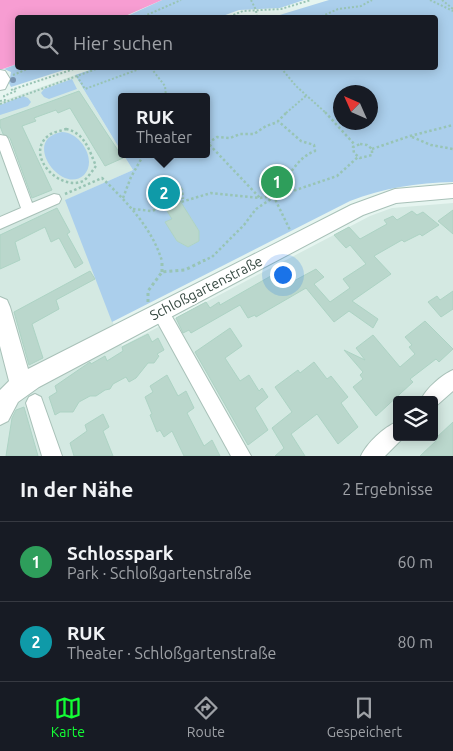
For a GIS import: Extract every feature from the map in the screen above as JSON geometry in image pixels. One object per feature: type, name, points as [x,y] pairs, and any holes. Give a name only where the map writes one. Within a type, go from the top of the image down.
[{"type":"street","points":[[0,74],[3,79],[2,88]]},
{"type":"street","points":[[2,140],[29,211]]},
{"type":"street","name":"Schloßgartenstraße","points":[[7,398],[156,313],[377,201],[408,195],[453,192]]},
{"type":"street","points":[[0,224],[54,200]]},
{"type":"street","points":[[0,307],[7,398]]},
{"type":"street","points":[[156,313],[241,456]]},
{"type":"street","points":[[434,396],[453,379]]},
{"type":"street","points":[[35,403],[52,456]]},
{"type":"street","points":[[371,456],[393,435]]},
{"type":"path","points":[[147,15],[181,0]]},
{"type":"path","points":[[251,0],[257,15]]},
{"type":"path","points":[[233,15],[243,11],[284,8],[311,0]]},
{"type":"path","points":[[326,15],[338,10],[361,6],[372,0]]},
{"type":"path","points":[[430,0],[453,10]]},
{"type":"path","points":[[442,0],[453,10]]},
{"type":"path","points":[[2,88],[14,89],[71,70]]},
{"type":"path","points":[[0,103],[94,70]]},
{"type":"path","points":[[77,76],[85,89],[137,70]]},
{"type":"path","points":[[153,70],[165,86],[166,93]]},
{"type":"path","points":[[283,70],[296,86],[330,116],[355,145]]},
{"type":"path","points":[[0,103],[5,100],[4,96],[16,91],[14,89]]},
{"type":"path","points":[[210,141],[218,137],[230,138],[240,134],[254,134],[266,126],[278,122],[279,118],[301,102],[306,95]]},
{"type":"path","points":[[269,197],[272,187],[288,176],[302,156],[315,151],[314,145],[301,141],[278,122]]},
{"type":"path","points":[[372,150],[410,136],[453,125]]},
{"type":"path","points":[[66,129],[81,135],[93,157],[96,166],[93,172],[80,182],[74,184],[64,183],[52,176],[44,164],[39,145],[42,140],[53,132],[66,129]]},
{"type":"path","points":[[410,136],[431,145],[453,149]]},
{"type":"path","points":[[210,144],[260,198]]},
{"type":"path","points":[[355,145],[364,144],[372,150]]},
{"type":"path","points":[[355,145],[353,151],[358,157],[369,158],[372,155],[372,150]]},
{"type":"path","points":[[162,272],[185,270],[212,257],[256,210],[274,197],[337,176],[358,157]]},
{"type":"path","points":[[123,198],[142,158]]},
{"type":"path","points":[[54,200],[102,178],[123,198],[133,210],[161,254],[164,264],[162,272],[146,295],[156,313]]},
{"type":"path","points":[[162,190],[170,180],[176,182],[180,187],[183,199]]},
{"type":"path","points":[[80,182],[82,186]]},
{"type":"path","points":[[133,210],[151,211],[183,199],[210,193],[260,198],[274,197]]},
{"type":"path","points":[[274,197],[296,241]]},
{"type":"shaded area","points":[[0,0],[162,0],[128,15],[15,15],[15,65],[0,70]]},
{"type":"shaded area","points":[[162,0],[304,0],[280,8],[239,10],[225,15],[130,15]]},
{"type":"shaded area","points":[[329,0],[453,0],[453,182],[400,187],[350,201],[112,322],[65,200],[133,170],[126,158],[210,158],[210,93],[118,93],[118,146],[75,75],[90,70],[438,70],[438,15],[280,15]],"holes":[[[175,187],[179,195],[154,203],[151,195]],[[187,212],[199,231],[199,241],[188,247],[177,241],[166,222]]]},
{"type":"shaded area","points":[[15,65],[15,70],[64,70],[11,87],[9,83],[11,72],[4,69]]},
{"type":"shaded area","points":[[75,75],[118,146],[118,158],[126,158],[133,170],[66,200],[122,346],[370,216],[392,208],[453,203],[453,456],[0,456],[0,102]]},
{"type":"shaded area","points":[[72,79],[77,89],[49,99],[41,93],[44,89]]},
{"type":"shaded area","points":[[23,96],[31,102],[28,106],[0,115],[0,105]]},
{"type":"shaded area","points":[[62,132],[69,133],[81,142],[88,155],[88,169],[84,175],[75,179],[65,178],[56,172],[49,164],[45,154],[45,145],[50,137]]},
{"type":"building","points":[[79,91],[118,150],[118,158],[123,158],[105,166],[70,108],[58,113],[56,110],[34,118],[36,121],[22,126],[52,190],[32,198],[10,138],[3,134],[0,120]]},
{"type":"building","points":[[175,186],[179,196],[177,196],[199,231],[199,241],[188,247],[177,241],[165,222],[172,219],[161,201],[154,204],[151,195]]},
{"type":"building","points":[[57,208],[70,232],[67,234],[83,263],[75,268],[59,238],[51,242],[45,227],[15,242],[20,260],[0,269],[0,235]]},
{"type":"building","points":[[453,210],[453,234],[438,221]]},
{"type":"building","points":[[412,211],[417,215],[423,212],[439,225],[422,236],[420,234],[404,242],[402,240],[374,256],[391,274],[352,301],[378,319],[373,328],[349,311],[334,322],[306,288],[256,317],[255,315],[248,318],[240,305],[191,333],[189,330],[183,333],[176,318],[206,302],[210,308],[219,302],[220,305],[283,269],[292,282],[316,269],[324,277],[314,284],[330,302],[350,288],[343,279],[366,264],[350,245],[346,248],[334,235],[349,227],[360,239],[387,224],[384,220],[393,216],[397,220]]},
{"type":"building","points":[[90,271],[95,279],[56,300],[59,309],[32,324],[43,358],[29,365],[14,312]]},
{"type":"building","points":[[453,291],[453,309],[441,317],[428,302],[437,296],[440,300]]},
{"type":"building","points":[[425,321],[453,349],[439,362],[436,359],[410,379],[413,382],[398,396],[393,396],[393,400],[376,416],[353,387],[363,379],[360,375],[363,372],[344,350],[365,360],[356,348],[373,335],[400,367],[415,354],[409,347],[412,345],[405,337]]},
{"type":"building","points":[[230,328],[242,346],[225,358],[240,381],[249,375],[259,391],[262,388],[268,397],[255,408],[268,430],[248,445],[195,352]]},
{"type":"building","points":[[148,334],[152,342],[158,338],[164,350],[157,354],[159,356],[154,363],[148,363],[136,378],[129,382],[126,377],[113,384],[110,389],[79,402],[73,412],[60,412],[55,415],[49,397],[57,392],[55,386],[90,362],[91,364],[105,356],[107,361],[123,351],[122,347]]},
{"type":"building","points":[[314,362],[327,379],[331,376],[348,397],[341,403],[358,427],[338,444],[317,414],[291,434],[305,456],[275,456],[284,448],[272,428],[292,412],[275,387],[298,370],[300,373]]},
{"type":"building","points":[[167,375],[178,396],[186,391],[194,408],[187,413],[204,446],[212,440],[220,456],[184,456],[172,431],[164,437],[160,430],[157,432],[145,397],[153,392],[150,386]]},
{"type":"building","points":[[24,407],[38,456],[6,456],[12,418],[16,410]]},
{"type":"building","points":[[103,414],[109,427],[103,431],[113,456],[74,456],[70,443],[87,431],[85,425]]},
{"type":"building","points":[[453,422],[453,456],[420,456],[438,441],[438,436]]},
{"type":"place","name":"Schlosspark","points":[[277,182]]},
{"type":"place","name":"RUK","points":[[164,193]]}]
